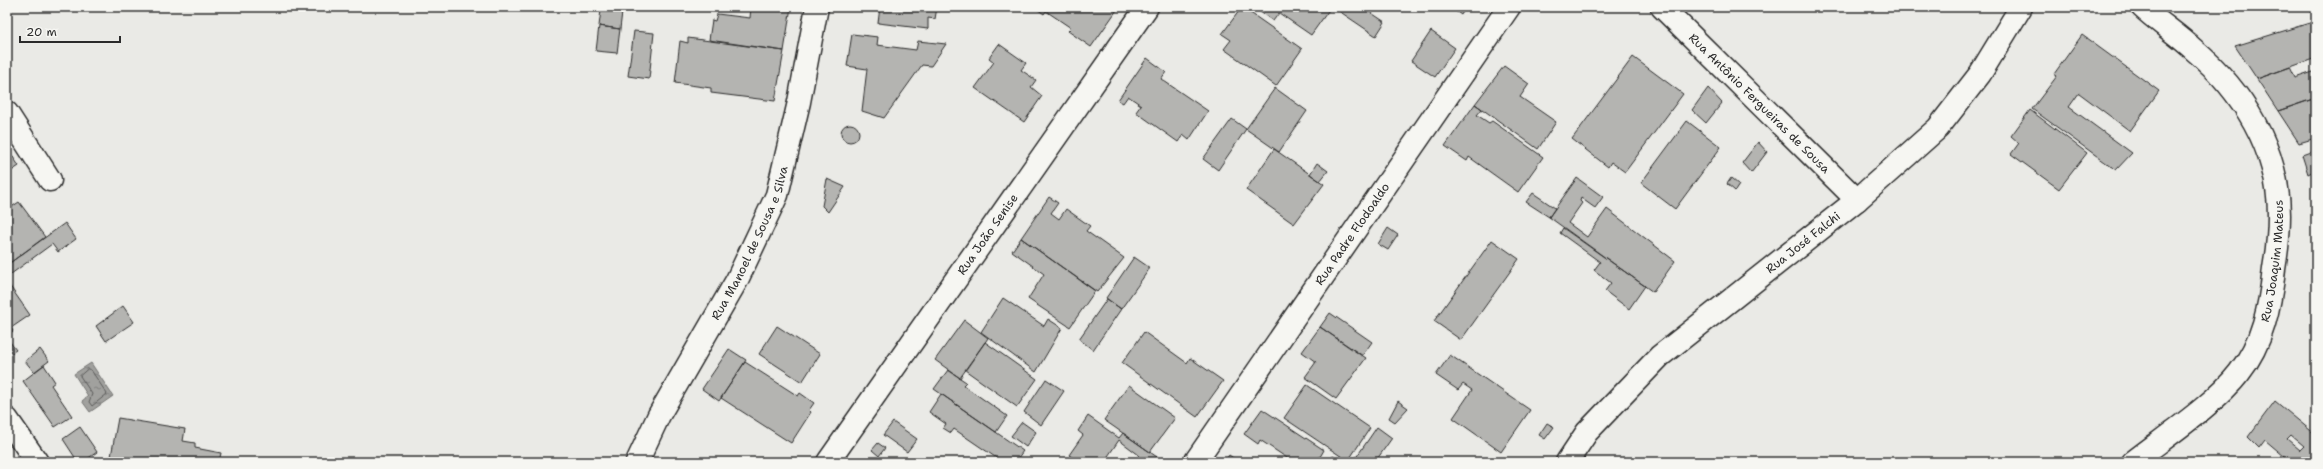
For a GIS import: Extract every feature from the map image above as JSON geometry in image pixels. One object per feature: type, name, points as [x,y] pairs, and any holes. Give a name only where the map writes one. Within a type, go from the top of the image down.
[{"type":"street","name":"Rua Manoel de Sousa e Silva","points":[[637,462],[659,415],[737,280],[777,194],[799,102],[817,7]]},
{"type":"street","name":"Rua João Senise","points":[[828,462],[1147,7]]},
{"type":"street","name":"Rua Padre Flodoaldo","points":[[1195,462],[1509,7]]},
{"type":"street","name":"Rua Antônio Fergueiras de Sousa","points":[[1662,7],[1857,200]]},
{"type":"street","name":"Rua José Falchi","points":[[1567,462],[1588,432],[1660,356],[1857,200],[1938,128],[1980,74],[2022,7]]},
{"type":"street","name":"Rua Joaquim Mateus","points":[[2133,462],[2226,389],[2252,356],[2270,304],[2279,214],[2270,158],[2259,128],[2246,107],[2216,70],[2193,48],[2142,7]]},
{"type":"street","points":[[7,113],[50,180]]},
{"type":"street","points":[[7,419],[37,462]]},
{"type":"water","points":[[91,363],[113,396],[90,412],[82,401],[88,396],[74,374]]},
{"type":"building","points":[[751,7],[791,7],[784,51],[709,40],[712,20],[715,21],[717,14],[750,18]]},
{"type":"building","points":[[880,7],[937,7],[935,19],[928,18],[928,29],[878,23]]},
{"type":"building","points":[[1034,7],[1119,7],[1091,47],[1068,31],[1071,28],[1046,11],[1044,14]]},
{"type":"building","points":[[1242,7],[1302,49],[1276,86],[1224,49],[1231,40],[1222,34]]},
{"type":"building","points":[[1253,7],[1331,7],[1311,35],[1279,13],[1273,21]]},
{"type":"building","points":[[1333,7],[1369,7],[1367,10],[1385,22],[1376,36]]},
{"type":"building","points":[[1450,7],[1466,7],[1461,15]]},
{"type":"building","points":[[601,10],[622,12],[620,29],[599,26]]},
{"type":"building","points":[[2316,21],[2316,58],[2257,79],[2235,46]]},
{"type":"building","points":[[599,26],[620,29],[617,53],[596,51]]},
{"type":"building","points":[[634,31],[654,33],[649,79],[628,76]]},
{"type":"building","points":[[1431,31],[1455,48],[1435,77],[1411,61]]},
{"type":"building","points":[[852,34],[878,37],[877,45],[916,50],[918,41],[946,44],[931,66],[922,65],[884,118],[862,111],[867,69],[847,66]]},
{"type":"building","points":[[2082,35],[2159,91],[2130,131],[2079,93],[2069,107],[2132,153],[2116,170],[2032,109],[2057,76],[2054,74]]},
{"type":"building","points":[[688,38],[784,51],[775,101],[711,93],[711,88],[675,83],[680,41],[688,43]]},
{"type":"building","points":[[999,44],[1026,63],[1021,70],[1036,80],[1031,87],[1042,96],[1024,122],[975,88],[994,62],[989,58]]},
{"type":"building","points":[[1633,57],[1683,94],[1625,172],[1611,162],[1608,167],[1572,139]]},
{"type":"building","points":[[1147,58],[1166,72],[1161,79],[1208,111],[1189,140],[1183,135],[1178,142],[1136,112],[1141,105],[1128,96],[1123,103],[1118,100]]},
{"type":"building","points":[[1504,66],[1529,84],[1520,97],[1556,122],[1538,149],[1475,104]]},
{"type":"building","points":[[2290,67],[2295,78],[2316,71],[2316,98],[2278,111],[2257,79]]},
{"type":"building","points":[[1275,88],[1307,111],[1279,152],[1246,129]]},
{"type":"building","points":[[1708,88],[1722,103],[1706,123],[1692,110]]},
{"type":"building","points":[[2313,99],[2316,108],[2316,138],[2299,143],[2278,111]]},
{"type":"building","points":[[1475,104],[1482,109],[1477,115],[1489,123],[1492,121],[1543,157],[1518,192],[1469,157],[1467,161],[1445,146]]},
{"type":"building","points":[[2030,110],[2087,153],[2059,189],[2011,154],[2019,143],[2011,136]]},
{"type":"building","points":[[1232,119],[1246,129],[1218,170],[1203,159]]},
{"type":"building","points":[[1687,121],[1721,147],[1675,209],[1641,183]]},
{"type":"building","points":[[850,124],[856,127],[859,133],[856,139],[850,142],[844,139],[841,133],[844,127]]},
{"type":"building","points":[[1758,142],[1767,152],[1751,173],[1742,163]]},
{"type":"building","points":[[7,148],[19,166],[7,174]]},
{"type":"building","points":[[1274,149],[1324,184],[1294,224],[1246,190]]},
{"type":"building","points":[[2316,150],[2316,170],[2308,174],[2302,155]]},
{"type":"building","points":[[1317,163],[1328,171],[1320,181],[1310,174]]},
{"type":"building","points":[[1577,178],[1603,197],[1595,208],[1581,198],[1580,201],[1582,203],[1568,223],[1587,237],[1607,209],[1675,261],[1653,292],[1549,217]]},
{"type":"building","points":[[1731,178],[1739,185],[1735,191],[1727,184]]},
{"type":"building","points":[[827,179],[845,187],[828,212],[822,206]]},
{"type":"building","points":[[1533,193],[1555,208],[1549,217],[1526,202]]},
{"type":"building","points":[[1049,197],[1058,203],[1051,213],[1059,219],[1066,209],[1090,226],[1086,231],[1124,258],[1097,292],[1021,238]]},
{"type":"building","points":[[19,202],[45,237],[7,265],[7,210]]},
{"type":"building","points":[[65,223],[76,239],[58,252],[52,244],[7,277],[7,265]]},
{"type":"building","points":[[1388,228],[1398,235],[1388,250],[1378,244]]},
{"type":"building","points":[[1563,228],[1645,286],[1629,309],[1605,291],[1611,283],[1594,270],[1600,262],[1560,233]]},
{"type":"building","points":[[1021,238],[1095,291],[1070,327],[1028,299],[1044,274],[1012,251]]},
{"type":"building","points":[[1492,240],[1519,259],[1461,340],[1434,321]]},
{"type":"building","points":[[1134,257],[1150,268],[1121,309],[1106,298]]},
{"type":"building","points":[[7,282],[30,315],[11,328],[13,331],[7,336]]},
{"type":"building","points":[[1003,298],[1044,326],[1048,319],[1062,328],[1036,372],[981,332]]},
{"type":"building","points":[[1107,299],[1121,309],[1093,350],[1079,339]]},
{"type":"building","points":[[123,306],[134,322],[106,341],[96,326]]},
{"type":"building","points":[[1330,313],[1372,342],[1362,356],[1320,327]]},
{"type":"building","points":[[964,320],[988,338],[960,378],[935,360]]},
{"type":"building","points":[[777,326],[820,354],[802,382],[759,354]]},
{"type":"building","points":[[1320,327],[1366,358],[1336,399],[1305,377],[1316,362],[1302,352]]},
{"type":"building","points":[[1144,332],[1187,363],[1190,358],[1223,381],[1197,417],[1122,363]]},
{"type":"building","points":[[7,338],[16,350],[7,356]]},
{"type":"building","points":[[985,342],[1037,379],[1017,407],[965,370]]},
{"type":"building","points":[[40,349],[49,361],[34,372],[25,361]]},
{"type":"building","points":[[729,349],[746,360],[719,401],[702,389]]},
{"type":"building","points":[[1450,355],[1530,410],[1501,452],[1453,418],[1472,390],[1463,384],[1458,390],[1436,375]]},
{"type":"building","points":[[745,362],[798,396],[800,393],[814,403],[809,410],[811,412],[791,443],[721,398]]},
{"type":"building","points":[[44,365],[55,382],[51,385],[72,416],[55,427],[23,381]]},
{"type":"building","points":[[948,370],[966,382],[963,385],[1007,416],[996,432],[934,389]]},
{"type":"building","points":[[1046,379],[1064,391],[1041,425],[1024,412]]},
{"type":"building","points":[[1129,385],[1175,418],[1150,452],[1104,420]]},
{"type":"building","points":[[1307,385],[1370,428],[1348,461],[1284,418]]},
{"type":"building","points":[[941,394],[1023,451],[1015,462],[996,462],[998,459],[954,429],[951,433],[943,428],[946,424],[929,412]]},
{"type":"building","points":[[1398,401],[1408,408],[1395,422],[1389,418]]},
{"type":"building","points":[[2275,401],[2316,435],[2315,462],[2291,462],[2265,440],[2259,448],[2248,437]],"holes":[[[2291,435],[2304,446],[2300,450],[2287,439]]]},
{"type":"building","points":[[1262,409],[1324,450],[1317,462],[1293,462],[1260,440],[1258,444],[1244,434]]},
{"type":"building","points":[[1088,416],[1119,438],[1123,433],[1164,462],[1134,462],[1139,455],[1119,440],[1104,462],[1079,462],[1069,455],[1083,435],[1078,431]]},
{"type":"building","points":[[118,418],[185,429],[183,441],[195,443],[195,448],[221,453],[219,462],[110,462]]},
{"type":"building","points":[[893,422],[917,439],[907,452],[883,435]]},
{"type":"building","points":[[1022,422],[1036,432],[1026,447],[1011,436]]},
{"type":"building","points":[[1547,423],[1554,427],[1545,439],[1539,435]]},
{"type":"building","points":[[80,427],[97,452],[83,462],[78,462],[63,439]]},
{"type":"building","points":[[1377,427],[1392,438],[1375,462],[1353,462]]},
{"type":"building","points":[[878,443],[885,448],[879,456],[872,450]]},
{"type":"building","points":[[1229,455],[1239,462],[1224,462]]},
{"type":"building","points":[[1333,456],[1341,462],[1329,462]]},
{"type":"building","points":[[1018,457],[1025,462],[1015,462]]}]
